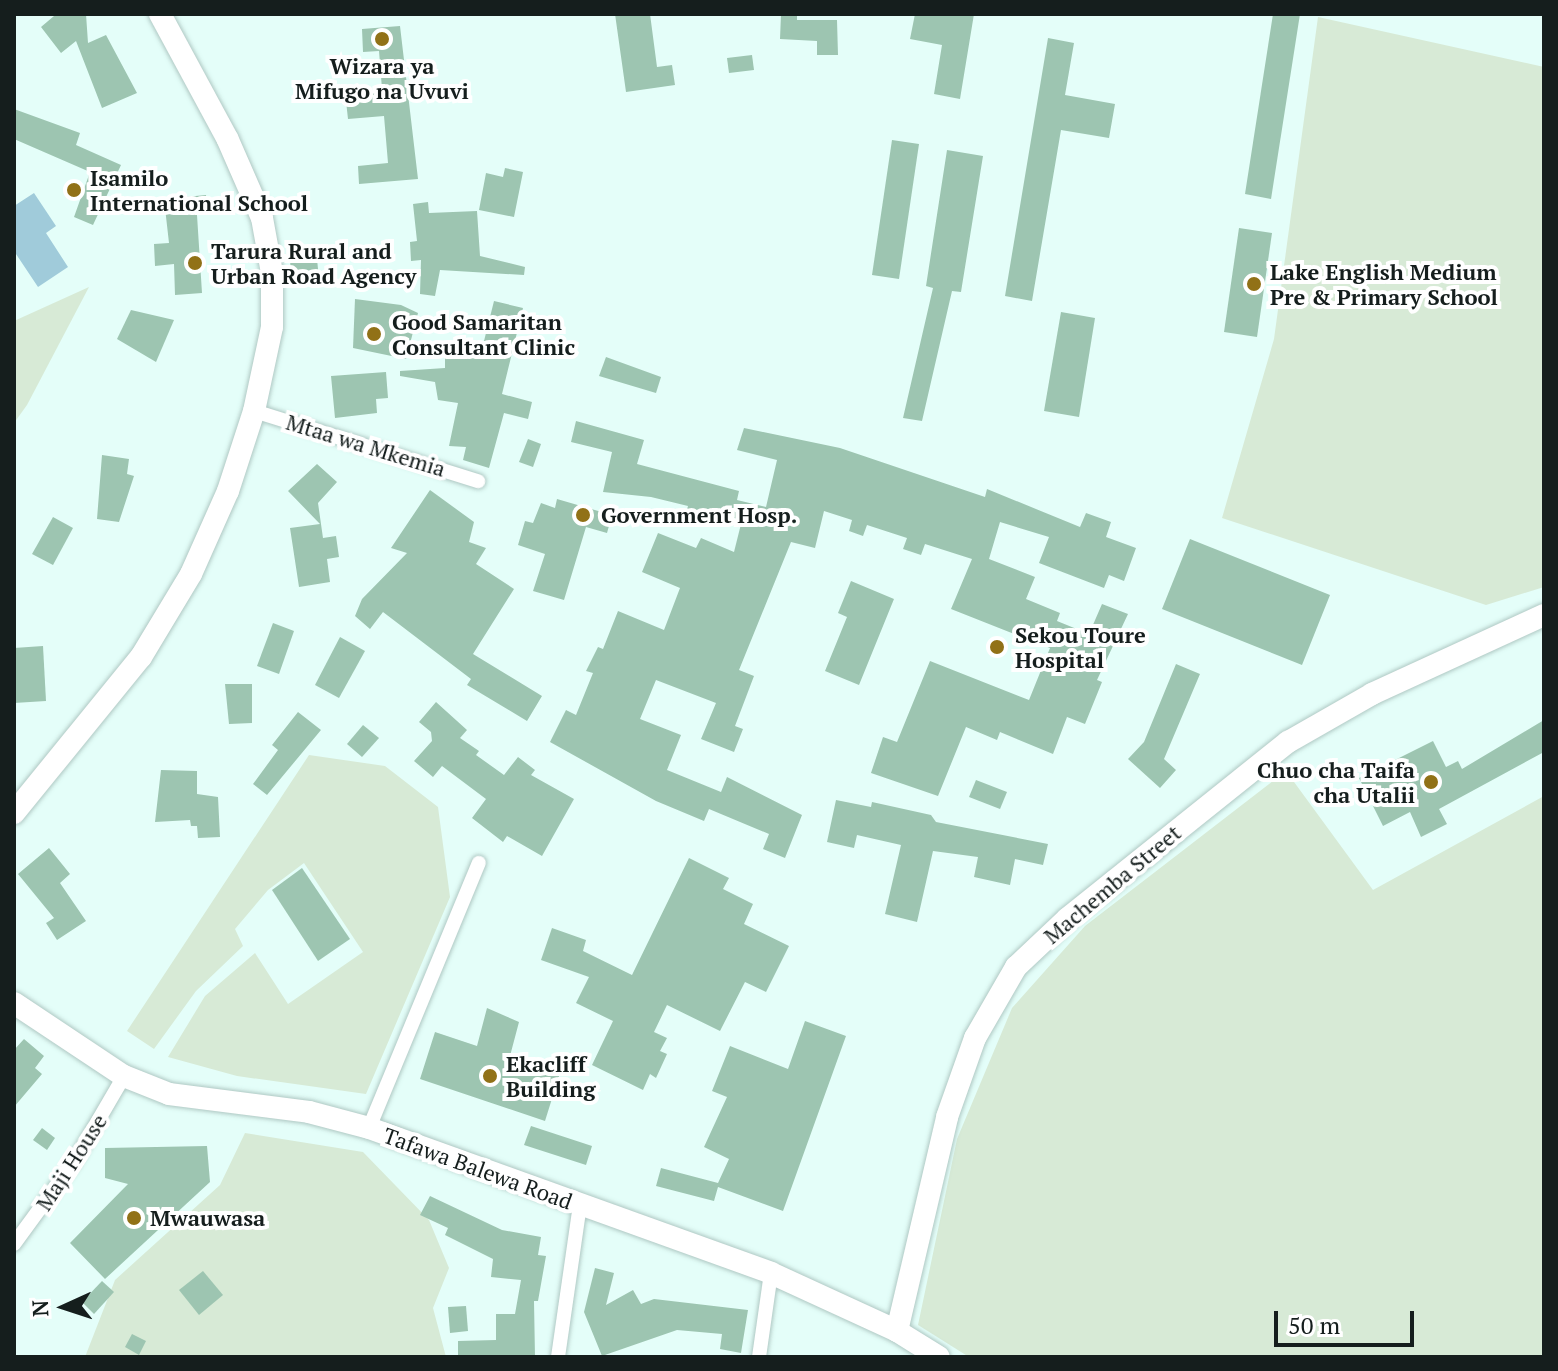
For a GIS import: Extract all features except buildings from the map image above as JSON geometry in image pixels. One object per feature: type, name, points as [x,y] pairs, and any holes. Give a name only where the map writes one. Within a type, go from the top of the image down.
[{"type":"main road","points":[[14,813],[141,657],[191,574],[228,491],[254,411],[272,327],[272,273],[262,218],[227,138],[160,14]]},
{"type":"main road","name":"Machemba Street","points":[[897,1331],[947,1117],[975,1038],[1016,967],[1068,918],[1288,742],[1372,694],[1544,615]]},
{"type":"main road","name":"Tafawa Balewa Road","points":[[14,1003],[124,1076],[169,1094],[309,1112],[369,1128],[771,1273],[897,1331],[939,1357]]},
{"type":"street","name":"Mtaa wa Mkemia","points":[[254,411],[478,481]]},
{"type":"street","points":[[369,1128],[479,863]]},
{"type":"street","name":"Maji House","points":[[14,1244],[74,1162],[124,1076]]},
{"type":"street","points":[[558,1357],[580,1205]]},
{"type":"street","points":[[759,1357],[771,1273]]},
{"type":"green space","points":[[1318,17],[1544,67],[1544,587],[1486,605],[1222,518],[1274,339]]},
{"type":"green space","points":[[89,287],[27,405],[14,423],[14,321]]},
{"type":"green space","points":[[309,755],[385,766],[438,807],[450,897],[366,1094],[237,1076],[168,1057],[205,996],[255,953],[288,1004],[363,952],[304,863],[268,890],[235,929],[243,946],[196,991],[154,1049],[127,1031]]},
{"type":"green space","points":[[1286,771],[1373,890],[1544,796],[1544,1357],[969,1357],[918,1325],[957,1139],[1012,1008],[1085,926]]},
{"type":"green space","points":[[245,1133],[363,1152],[429,1220],[449,1268],[433,1308],[446,1357],[85,1357],[115,1280],[220,1185]]},
{"type":"water","points":[[34,193],[56,226],[46,233],[68,267],[38,287],[14,251],[14,206]]},
{"type":"place","name":"Wizara ya Mifugo na Uvuvi","points":[[382,39]]},
{"type":"place","name":"Isamilo International School","points":[[74,190]]},
{"type":"place","name":"Tarura Rural and Urban Road Agency","points":[[195,263]]},
{"type":"place","name":"Lake English Medium Pre & Primary School","points":[[1254,284]]},
{"type":"place","name":"Good Samaritan Consultant Clinic","points":[[374,334]]},
{"type":"place","name":"Government Hosp.","points":[[583,515]]},
{"type":"place","name":"Sekou Toure Hospital","points":[[997,647]]},
{"type":"place","name":"Chuo cha Taifa cha Utalii","points":[[1431,782]]},
{"type":"place","name":"Ekacliff Building","points":[[490,1076]]},
{"type":"place","name":"Mwauwasa","points":[[134,1218]]}]
